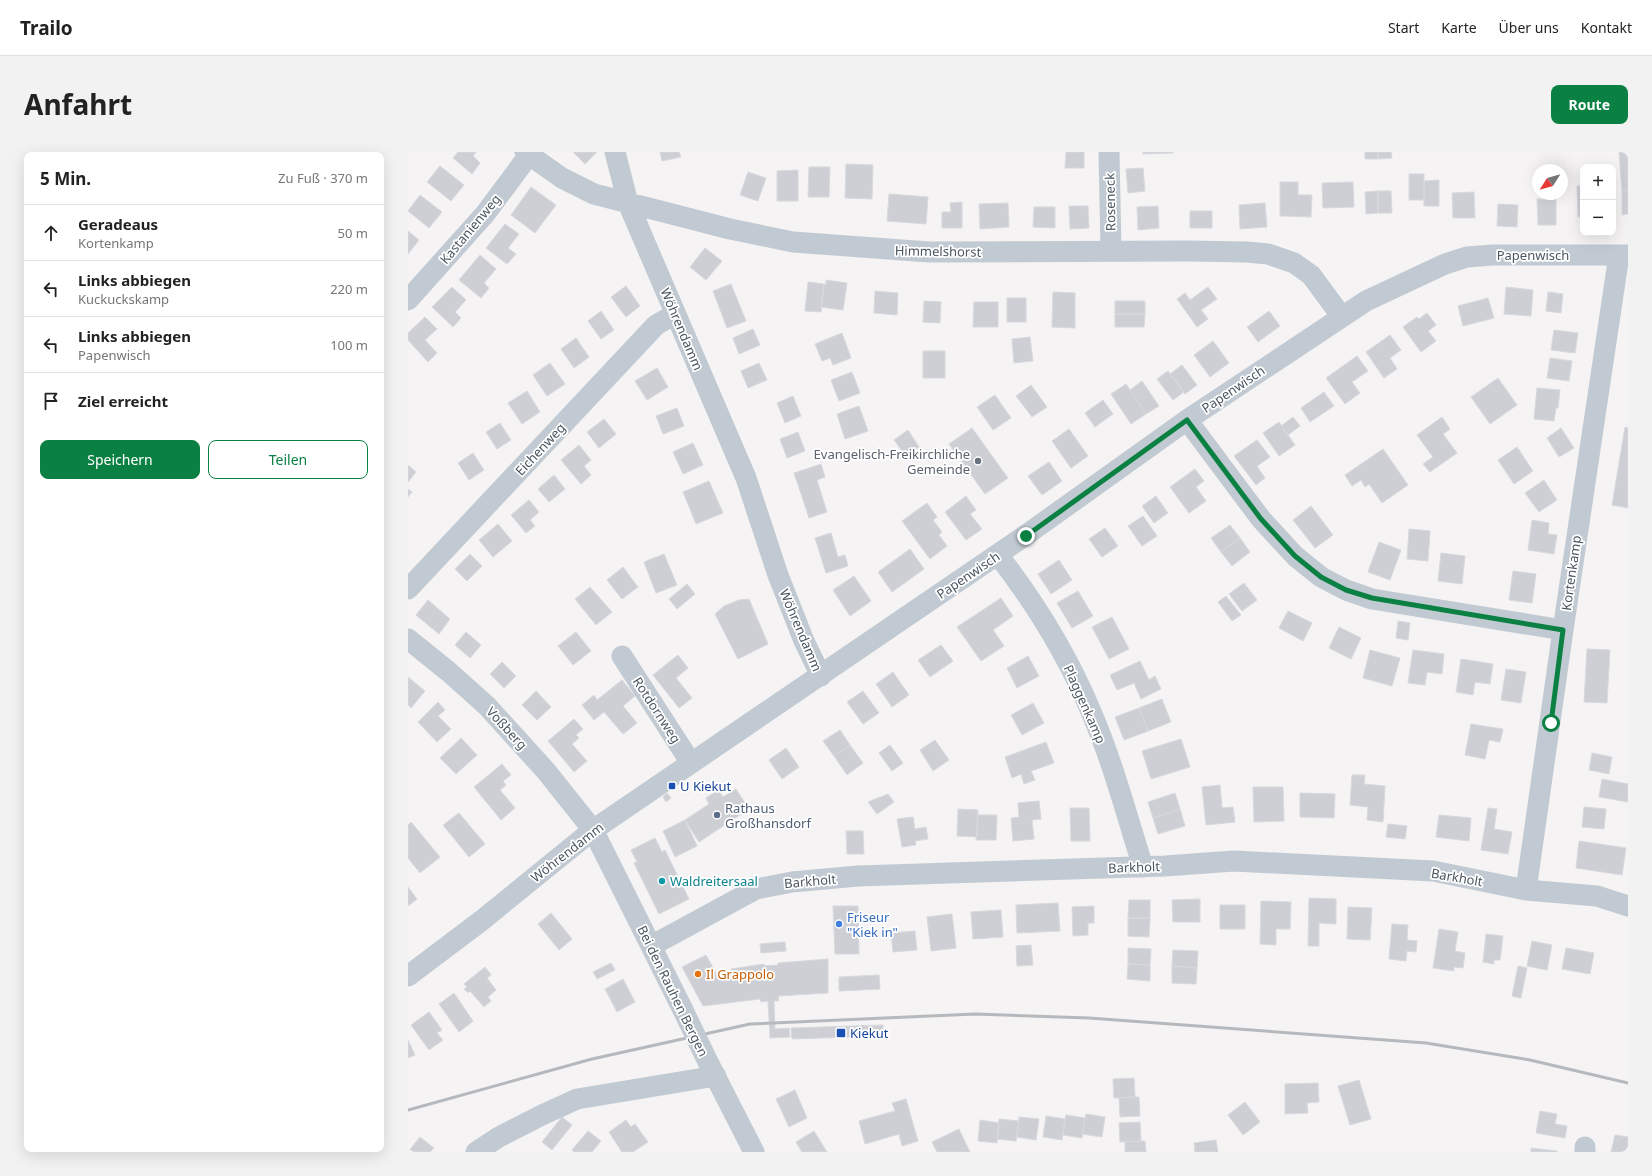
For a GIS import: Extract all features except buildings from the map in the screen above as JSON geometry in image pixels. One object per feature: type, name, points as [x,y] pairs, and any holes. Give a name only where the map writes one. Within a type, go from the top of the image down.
[{"type":"street","name":"Wöhrendamm","points":[[408,976],[481,921],[593,830],[821,676],[804,641],[778,575],[746,478],[628,202],[615,152]]},
{"type":"street","name":"Roseneck","points":[[1109,152],[1112,252]]},
{"type":"street","name":"Himmelshorst","points":[[527,154],[562,178],[588,191],[730,229],[800,243],[929,252],[1226,251],[1268,254],[1294,263],[1311,275],[1342,317]]},
{"type":"street","name":"Kastanienweg","points":[[408,300],[484,214],[527,154]]},
{"type":"street","name":"Papenwisch","points":[[821,676],[998,555],[1187,420],[1366,301],[1445,264],[1467,257],[1493,255],[1623,255]]},
{"type":"street","name":"Kortenkamp","points":[[1526,890],[1563,630],[1623,255]]},
{"type":"street","name":"Eichenweg","points":[[408,589],[656,325],[675,314]]},
{"type":"street","points":[[1187,420],[1225,473],[1276,536],[1295,556],[1321,577],[1346,590],[1372,598],[1563,630]]},
{"type":"street","name":"Plaggenkamp","points":[[998,555],[1036,606],[1089,707],[1111,766],[1143,867]]},
{"type":"street","name":"Voßberg","points":[[408,639],[449,672],[487,706],[546,770],[593,830]]},
{"type":"street","name":"Rotdornweg","points":[[622,656],[691,763]]},
{"type":"street","name":"Bei den Rauhen Bergen","points":[[593,830],[754,1152]]},
{"type":"street","name":"Barkholt","points":[[651,946],[756,889],[775,884],[858,876],[1143,867],[1234,862],[1433,871],[1526,890],[1597,896],[1628,906]]},
{"type":"street","points":[[476,1152],[499,1137],[577,1099],[712,1070]]},
{"type":"railway","points":[[408,1110],[592,1059],[750,1024],[975,1014],[1089,1018],[1426,1043],[1530,1060],[1628,1083]]},
{"type":"place","name":"Evangelisch-Freikirchliche Gemeinde","points":[[978,461]]},
{"type":"place","name":"U Kiekut","points":[[672,786]]},
{"type":"place","name":"Rathaus Großhansdorf","points":[[717,815]]},
{"type":"place","name":"Waldreitersaal","points":[[662,881]]},
{"type":"place","name":"Friseur \"Kiek in\"","points":[[839,924]]},
{"type":"place","name":"Il Grappolo","points":[[698,974]]},
{"type":"place","name":"Kiekut","points":[[841,1033]]},
{"type":"route","points":[[1026,536],[1187,420],[1225,473],[1280,542],[1321,577],[1346,590],[1372,598],[1563,630],[1551,723]]}]
